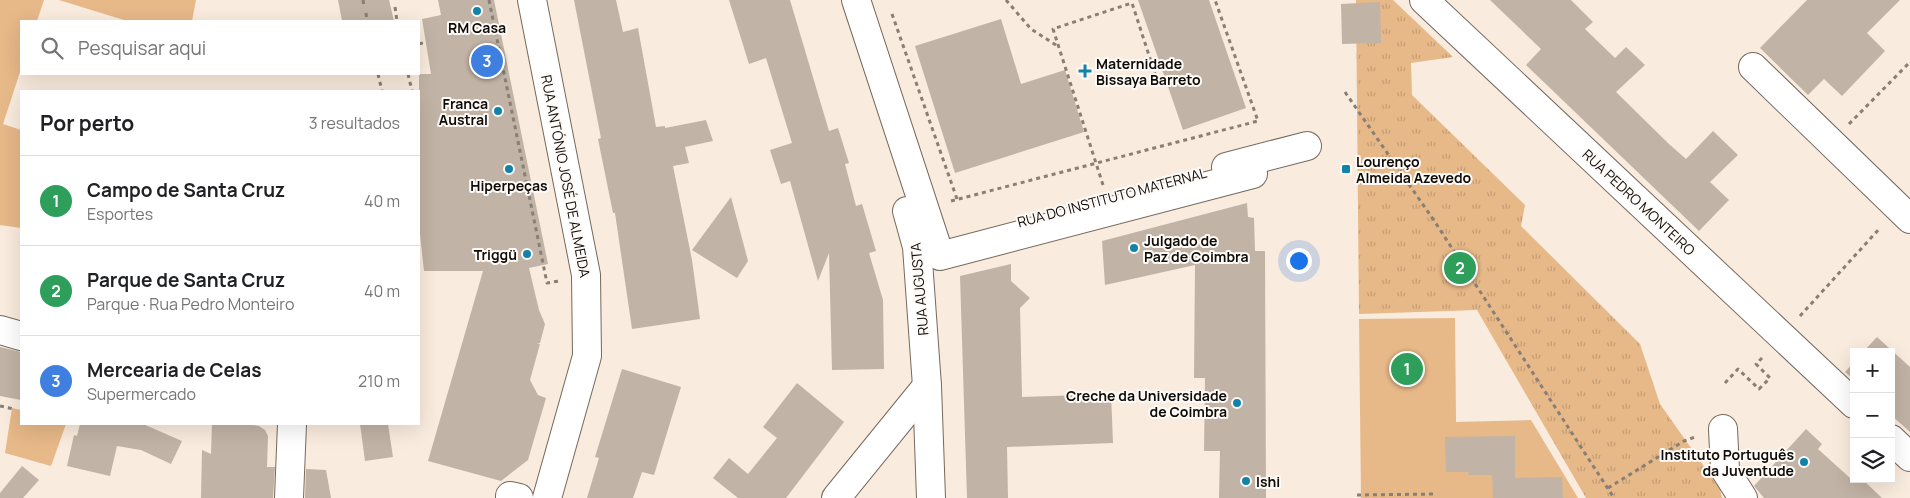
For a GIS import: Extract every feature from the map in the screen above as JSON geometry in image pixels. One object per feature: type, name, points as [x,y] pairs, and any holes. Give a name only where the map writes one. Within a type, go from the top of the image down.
[{"type":"street","name":"RUA ANTÓNIO JOSÉ DE ALMEIDA","points":[[532,0],[586,275],[587,356],[547,498]]},
{"type":"street","name":"RUA AUGUSTA","points":[[841,0],[927,245],[927,386],[931,498]]},
{"type":"street","points":[[856,0],[927,245],[940,256],[1253,174]]},
{"type":"street","name":"RUA PEDRO MONTEIRO","points":[[1424,0],[1850,400]]},
{"type":"street","points":[[1753,67],[1904,213]]},
{"type":"street","name":"RUA DO INSTITUTO MATERNAL","points":[[927,245],[1307,146]]},
{"type":"street","points":[[0,330],[20,336]]},
{"type":"street","points":[[836,498],[927,386]]},
{"type":"street","points":[[290,498],[292,425]]},
{"type":"street","points":[[1723,429],[1725,470],[1743,498]]},
{"type":"street","points":[[1895,443],[1910,457]]},
{"type":"street","points":[[510,498],[510,496],[519,498]]},
{"type":"path","points":[[363,0],[364,6]]},
{"type":"path","points":[[489,0],[544,265]]},
{"type":"path","points":[[1006,0],[1031,29],[1059,47]]},
{"type":"path","points":[[948,202],[1258,122],[1215,0]]},
{"type":"path","points":[[1107,198],[1053,29],[1132,3],[1157,80]]},
{"type":"path","points":[[395,7],[398,20]]},
{"type":"path","points":[[366,14],[367,20]]},
{"type":"path","points":[[892,14],[957,199]]},
{"type":"path","points":[[420,44],[426,42]]},
{"type":"path","points":[[1831,143],[1910,62]]},
{"type":"path","points":[[378,75],[382,90]]},
{"type":"path","points":[[408,75],[412,90]]},
{"type":"path","points":[[1345,92],[1435,222],[1614,498]]},
{"type":"path","points":[[1781,337],[1904,213]]},
{"type":"path","points":[[1725,383],[1738,369],[1759,389],[1770,378],[1756,364]]},
{"type":"path","points":[[0,406],[14,409]]},
{"type":"path","points":[[1608,488],[1684,441]]},
{"type":"path","points":[[1357,494],[1436,494]]},
{"type":"green space","points":[[0,0],[44,0],[37,20],[20,20],[20,72],[3,124],[20,130],[20,228],[0,225]]},
{"type":"green space","points":[[59,0],[196,0],[192,20],[124,20]]},
{"type":"green space","points":[[1356,0],[1393,0],[1453,57],[1411,63],[1412,95],[1525,205],[1521,226],[1640,344],[1660,404],[1720,489],[1722,498],[1586,498],[1477,310],[1359,314]]},
{"type":"green space","points":[[1455,318],[1456,422],[1531,420],[1578,498],[1361,498],[1359,319]]},
{"type":"green space","points":[[12,408],[20,410],[20,425],[66,425],[51,466],[5,453]]},
{"type":"building","points":[[338,0],[389,0],[394,20],[342,20]]},
{"type":"building","points":[[438,0],[494,0],[548,264],[529,268],[539,310],[545,324],[540,343],[537,343],[540,344],[530,380],[538,395],[546,398],[528,460],[501,481],[428,461],[483,271],[424,271],[420,234],[419,75],[431,74],[422,19],[441,15]]},
{"type":"building","points":[[574,0],[616,0],[623,32],[638,28],[656,127],[665,126],[665,128],[706,120],[713,141],[685,147],[689,163],[673,166],[692,260],[700,319],[632,329],[615,213],[613,213],[598,139],[601,138]]},
{"type":"building","points":[[729,0],[790,0],[829,131],[838,128],[849,163],[845,164],[856,206],[862,204],[876,251],[869,253],[883,300],[884,369],[832,370],[829,253],[818,281],[790,181],[781,184],[770,150],[792,143],[766,58],[749,64]]},
{"type":"building","points":[[1138,0],[1209,0],[1246,108],[1183,130]]},
{"type":"building","points":[[1490,0],[1571,0],[1593,22],[1585,29],[1615,58],[1626,47],[1645,65],[1616,92],[1669,144],[1686,159],[1713,131],[1738,155],[1710,182],[1729,200],[1699,231],[1526,65],[1541,49]]},
{"type":"building","points":[[1807,0],[1900,0],[1867,33],[1885,51],[1842,96],[1824,79],[1808,95],[1760,48]]},
{"type":"building","points":[[1380,2],[1381,43],[1342,44],[1341,4]]},
{"type":"building","points":[[1001,19],[1021,84],[1065,70],[1084,132],[955,173],[915,46]]},
{"type":"building","points":[[731,197],[748,261],[737,278],[692,250]]},
{"type":"building","points":[[1247,203],[1248,217],[1254,218],[1255,251],[1265,251],[1266,498],[1219,498],[1220,451],[1204,451],[1205,378],[1194,378],[1195,265],[1105,285],[1102,241]]},
{"type":"building","points":[[1011,264],[1011,281],[1030,298],[1020,308],[1022,397],[1111,394],[1113,443],[1007,447],[1008,498],[967,498],[960,276]]},
{"type":"building","points":[[1877,337],[1889,348],[1867,348]]},
{"type":"building","points":[[0,347],[20,352],[20,400],[0,396]]},
{"type":"building","points":[[1895,353],[1910,367],[1910,432],[1895,419]]},
{"type":"building","points":[[1850,366],[1850,376],[1845,372]]},
{"type":"building","points":[[622,369],[681,387],[654,475],[642,472],[633,498],[587,498],[599,458],[595,457]]},
{"type":"building","points":[[797,383],[844,422],[786,498],[738,498],[713,478],[729,458],[748,474],[777,438],[763,427]]},
{"type":"building","points":[[80,425],[145,425],[182,441],[171,464],[141,450],[117,446],[110,476],[67,466],[74,435],[77,436]]},
{"type":"building","points":[[212,425],[252,425],[265,430],[268,436],[267,467],[275,467],[273,498],[201,498],[202,450],[211,454]]},
{"type":"building","points":[[360,425],[388,425],[393,457],[365,461]]},
{"type":"building","name":"Instituto Português da Juventude","points":[[1806,429],[1822,444],[1818,449],[1850,478],[1850,483],[1866,483],[1882,498],[1764,498],[1754,486]]},
{"type":"building","points":[[1515,436],[1515,478],[1562,477],[1563,498],[1493,498],[1492,475],[1468,475],[1469,472],[1446,472],[1445,437]]},
{"type":"building","points":[[22,466],[39,480],[23,498],[0,498],[0,493]]},
{"type":"building","points":[[306,469],[326,470],[331,498],[305,498]]},
{"type":"place","name":"RM Casa","points":[[477,11]]},
{"type":"place","name":"Mercearia de Celas","points":[[487,61]]},
{"type":"place","name":"Maternidade Bissaya Barreto","points":[[1085,71]]},
{"type":"place","name":"Franca Austral","points":[[498,111]]},
{"type":"place","name":"Hiperpeças","points":[[509,169]]},
{"type":"place","name":"Lourenço Almeida Azevedo","points":[[1346,169]]},
{"type":"place","name":"Julgado de Paz de Coimbra","points":[[1134,248]]},
{"type":"place","name":"Triggü","points":[[527,254]]},
{"type":"place","name":"Parque de Santa Cruz","points":[[1460,268]]},
{"type":"place","name":"Campo de Santa Cruz","points":[[1407,369]]},
{"type":"place","name":"Creche da Universidade de Coimbra","points":[[1237,403]]},
{"type":"place","name":"Instituto Português da Juventude","points":[[1804,462]]},
{"type":"place","name":"Ishi","points":[[1246,481]]}]
